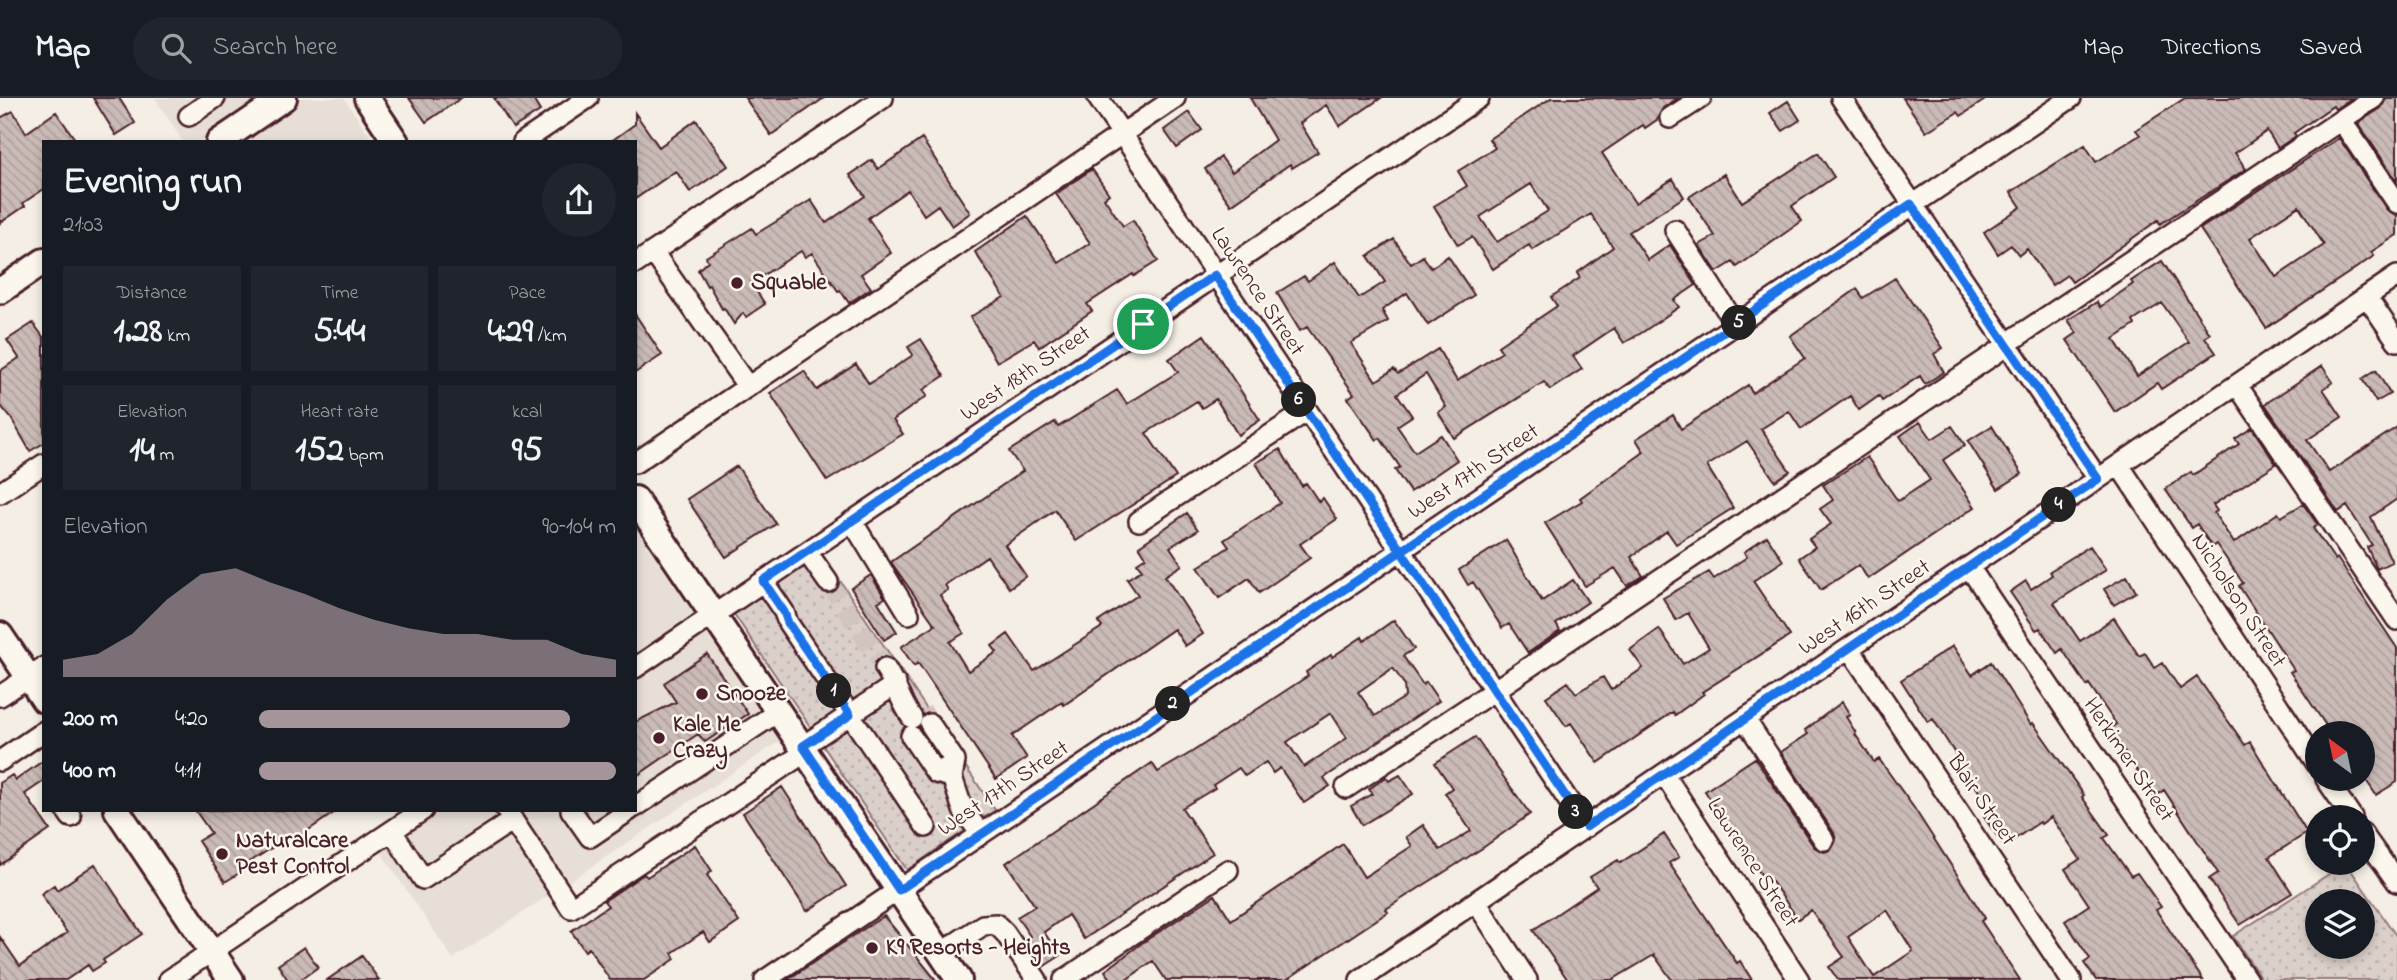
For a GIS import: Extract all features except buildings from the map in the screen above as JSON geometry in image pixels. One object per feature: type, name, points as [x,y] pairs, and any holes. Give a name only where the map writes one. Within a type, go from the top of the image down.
[{"type":"main road","points":[[222,140],[284,98]]},
{"type":"main road","points":[[367,98],[395,140]]},
{"type":"main road","points":[[0,291],[42,262]]},
{"type":"main road","points":[[637,502],[959,980]]},
{"type":"main road","points":[[0,635],[36,672],[42,692]]},
{"type":"main road","points":[[118,812],[231,980]]},
{"type":"street","points":[[189,116],[215,98]]},
{"type":"street","points":[[526,140],[588,98]]},
{"type":"street","points":[[637,263],[883,98]]},
{"type":"street","name":"Lawrence Street","points":[[1098,98],[1586,827]]},
{"type":"street","points":[[637,462],[1175,98]]},
{"type":"street","name":"West 18th Street","points":[[637,667],[1479,98]]},
{"type":"street","points":[[1670,118],[1701,98]]},
{"type":"street","points":[[1841,98],[2098,479]]},
{"type":"street","name":"West 17th Street","points":[[765,980],[2071,98]]},
{"type":"street","points":[[1346,788],[2374,98]]},
{"type":"street","points":[[2341,120],[2397,203]]},
{"type":"street","points":[[1675,230],[1736,325]]},
{"type":"street","points":[[653,252],[748,387]]},
{"type":"street","name":"West 16th Street","points":[[1360,980],[2397,276]]},
{"type":"street","points":[[2367,297],[2397,341]]},
{"type":"street","points":[[2237,384],[2397,620]]},
{"type":"street","points":[[1139,521],[1307,411]]},
{"type":"street","points":[[0,493],[42,465]]},
{"type":"street","name":"Nicholson Street","points":[[2119,465],[2305,747]]},
{"type":"street","points":[[852,521],[909,614]]},
{"type":"street","points":[[807,552],[828,582]]},
{"type":"street","name":"Herkimer Street","points":[[1969,567],[2247,980]]},
{"type":"street","points":[[763,581],[784,612],[788,623],[926,827]]},
{"type":"street","name":"Blair Street","points":[[1849,648],[2071,980]]},
{"type":"street","points":[[0,696],[36,672]]},
{"type":"street","points":[[392,831],[423,878],[509,815],[571,908],[805,748],[850,715],[891,676],[936,773],[952,777],[963,810],[981,834]]},
{"type":"street","points":[[637,806],[779,710]]},
{"type":"street","points":[[1745,719],[1824,839]]},
{"type":"street","points":[[0,761],[42,733]]},
{"type":"street","name":"Lawrence Street","points":[[1664,774],[1799,980]]},
{"type":"street","points":[[169,980],[421,812]]},
{"type":"street","points":[[573,812],[590,837],[627,812]]},
{"type":"street","points":[[2375,851],[2397,882]]},
{"type":"street","points":[[1064,980],[1228,870]]},
{"type":"street","points":[[1476,902],[1527,980]]},
{"type":"street","points":[[941,953],[983,925],[996,924],[1037,980]]},
{"type":"shaded area","points":[[155,98],[344,98],[373,140],[182,140]]},
{"type":"shaded area","points":[[637,530],[780,741],[453,959],[380,851],[426,820],[421,812],[637,812]]},
{"type":"shaded area","points":[[820,551],[995,810],[907,870],[732,611]]},
{"type":"shaded area","points":[[2327,875],[2354,875],[2364,889],[2306,889]]},
{"type":"shaded area","points":[[2305,889],[2305,959],[2375,959],[2375,905],[2397,937],[2397,980],[2262,980],[2233,936]]},
{"type":"tunnel","points":[[828,582],[885,668]]},
{"type":"tunnel","points":[[922,711],[930,724]]},
{"type":"place","name":"Squable","points":[[737,283]]},
{"type":"place","name":"Snooze","points":[[702,694]]},
{"type":"place","name":"Kale Me Crazy","points":[[659,738]]},
{"type":"place","name":"Naturalcare Pest Control","points":[[222,854]]},
{"type":"place","name":"K9 Resorts - Heights","points":[[872,948]]},
{"type":"route","points":[[1143,324],[763,581],[850,715],[803,746],[899,890],[1401,551],[1586,827],[2098,479],[1911,204],[1401,551],[1215,275],[1143,324]]}]
